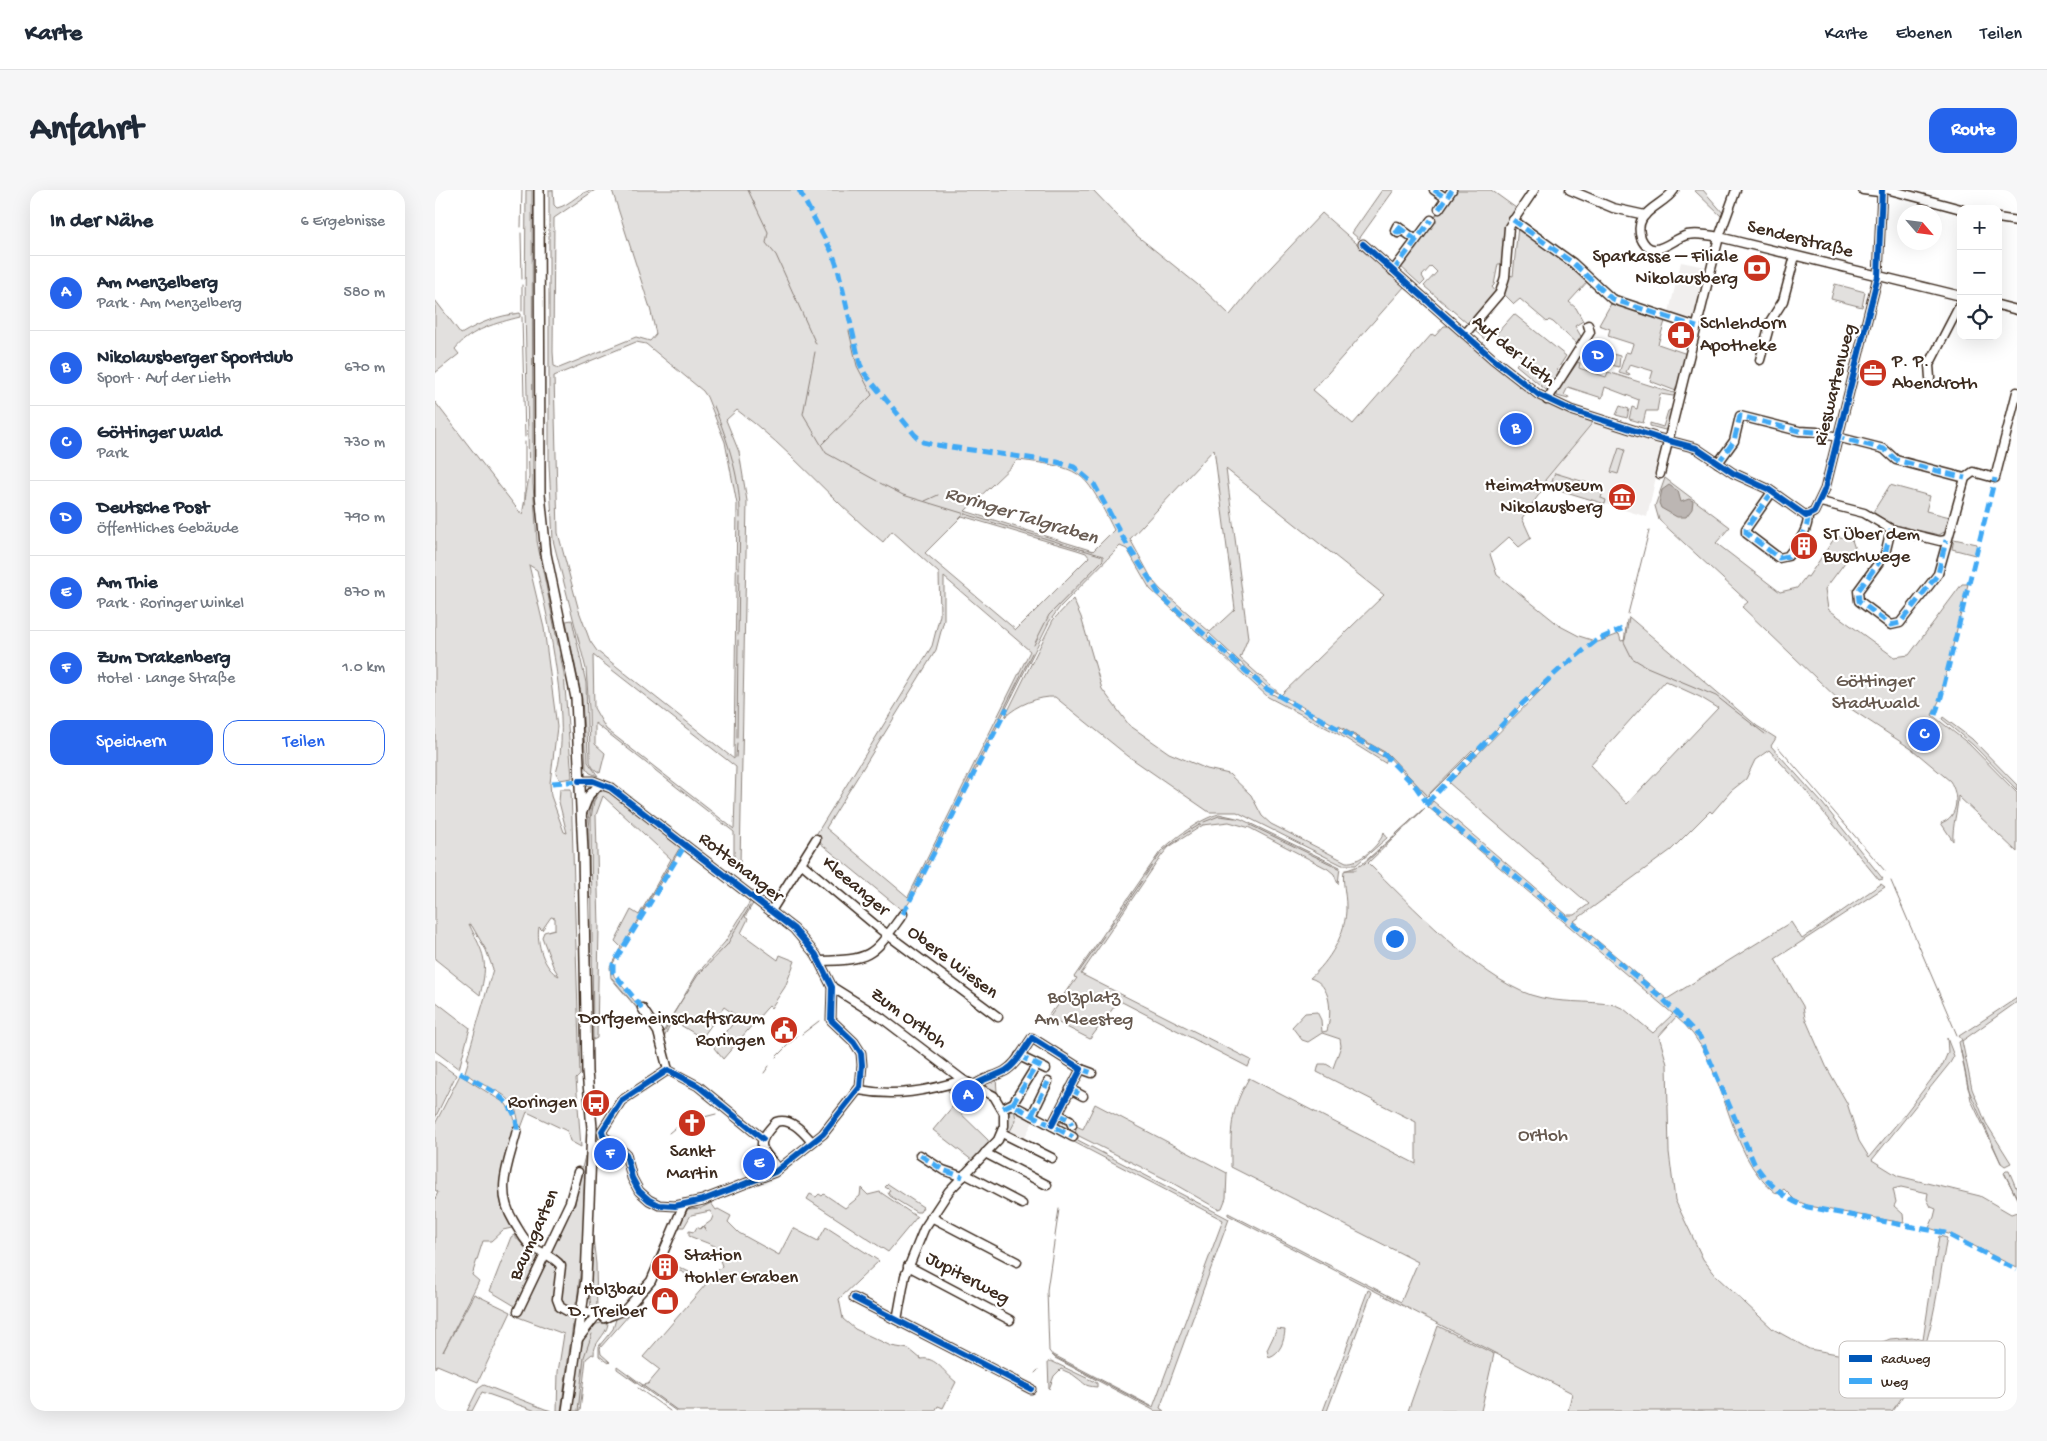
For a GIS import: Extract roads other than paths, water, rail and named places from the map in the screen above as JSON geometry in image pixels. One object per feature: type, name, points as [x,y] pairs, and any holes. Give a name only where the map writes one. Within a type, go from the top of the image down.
[{"type":"main road","points":[[539,190],[542,522],[553,587],[573,676],[581,815],[587,1072],[592,1133],[588,1251],[567,1411]]},
{"type":"street","points":[[1425,190],[1428,192],[1432,190],[1446,198]]},
{"type":"street","points":[[1439,209],[1451,190]]},
{"type":"street","points":[[1465,334],[1491,305],[1501,289],[1506,271],[1507,238],[1513,220],[1534,190]]},
{"type":"street","points":[[1569,190],[1613,208],[1645,214],[1667,198],[1674,190]]},
{"type":"street","points":[[1660,474],[1719,237],[1736,190]]},
{"type":"street","points":[[1863,190],[1885,190],[1957,208]]},
{"type":"street","name":"Rieswartenweg","points":[[1821,502],[1879,276],[1885,190]]},
{"type":"street","name":"Senderstraße","points":[[1645,214],[1640,224],[1640,236],[1645,244],[1652,249],[1661,249],[1688,235],[1719,237],[1957,295]]},
{"type":"street","points":[[2002,219],[2017,221]]},
{"type":"street","points":[[1393,270],[1431,220]]},
{"type":"street","points":[[1513,220],[1573,263],[1612,299],[1697,327]]},
{"type":"street","points":[[1403,230],[1416,240]]},
{"type":"street","name":"Auf der Lieth","points":[[1363,244],[1521,382],[1547,400],[1571,410],[1697,448],[1735,474],[1772,492],[1802,514],[1808,516]]},
{"type":"street","points":[[1760,360],[1771,320],[1783,301],[1795,256]]},
{"type":"street","points":[[2002,306],[2017,310]]},
{"type":"street","points":[[1930,378],[1929,365],[1957,310]]},
{"type":"street","points":[[1547,400],[1590,332],[1588,325]]},
{"type":"street","points":[[1891,530],[1885,554],[1857,590],[1859,601],[1891,625],[1900,623],[1939,574],[1965,478],[1973,472],[1995,478],[2017,392]]},
{"type":"street","points":[[1718,462],[1734,441],[1740,416],[1799,431],[1817,432],[1884,450],[1896,460],[1965,478]]},
{"type":"street","points":[[1772,492],[1745,528],[1746,533],[1779,558],[1788,556],[1808,527],[1808,516],[1821,502],[1864,513],[1891,530],[1940,541],[1947,540]]},
{"type":"street","name":"Rottenanger","points":[[579,781],[611,788]]},
{"type":"street","name":"Rottenanger","points":[[579,781],[593,781],[611,788],[800,934],[820,961],[832,986]]},
{"type":"street","points":[[581,815],[589,795],[599,786]]},
{"type":"street","name":"Kleeanger","points":[[771,911],[816,839]]},
{"type":"street","name":"Kleeanger","points":[[801,863],[887,935]]},
{"type":"street","points":[[820,961],[865,957],[877,948],[903,914]]},
{"type":"street","name":"Obere Wiesen","points":[[887,935],[998,1017]]},
{"type":"street","points":[[667,1070],[621,1101],[602,1131],[603,1136],[626,1154],[633,1183],[644,1196],[659,1205],[684,1204],[746,1184],[779,1169],[831,1126],[859,1090],[862,1055],[855,1043],[837,1028],[831,1020],[832,986]]},
{"type":"street","name":"Zum Ortloh","points":[[832,986],[883,1019],[963,1080],[994,1096],[1003,1108]]},
{"type":"street","points":[[642,1008],[658,1032],[667,1070]]},
{"type":"street","points":[[973,1086],[985,1078],[1005,1071],[1032,1038],[1092,1074]]},
{"type":"street","points":[[1019,1056],[1046,1069]]},
{"type":"street","points":[[1052,1125],[1081,1069]]},
{"type":"street","points":[[667,1070],[685,1077],[704,1090],[763,1139]]},
{"type":"street","points":[[897,1320],[909,1266],[917,1242],[931,1217],[1002,1133],[1005,1118],[1003,1108],[1012,1105],[1033,1071]]},
{"type":"street","points":[[859,1090],[899,1094],[940,1088],[963,1080]]},
{"type":"street","points":[[1032,1115],[1048,1082]]},
{"type":"street","points":[[1071,1089],[1083,1096]]},
{"type":"street","points":[[1012,1105],[1073,1136]]},
{"type":"street","points":[[1058,1114],[1070,1120],[1072,1125]]},
{"type":"street","points":[[779,1169],[762,1151],[763,1139],[775,1123],[783,1120],[799,1128],[812,1142]]},
{"type":"street","points":[[517,1130],[504,1169],[503,1198],[511,1218],[526,1240],[557,1262],[562,1269],[557,1299],[559,1306],[566,1311],[595,1317],[607,1317],[625,1310],[651,1281],[684,1204]]},
{"type":"street","points":[[1002,1133],[1052,1158]]},
{"type":"street","points":[[985,1153],[1047,1185]]},
{"type":"street","points":[[920,1155],[943,1170],[964,1176],[1022,1204]]},
{"type":"street","name":"Baumgarten","points":[[518,1310],[547,1254],[570,1202],[578,1172]]},
{"type":"street","points":[[931,1217],[1017,1262]]},
{"type":"street","name":"Jupiterweg","points":[[909,1266],[1010,1320]]},
{"type":"street","points":[[854,1298],[1031,1389]]},
{"type":"street","points":[[581,1313],[588,1312],[607,1317]]},
{"type":"street","points":[[575,1342],[595,1317]]},
{"type":"waterway","points":[[521,227],[522,190]]},
{"type":"waterway","name":"Roringer Talgraben","points":[[748,190],[768,232],[766,243],[776,255],[816,344]]},
{"type":"waterway","points":[[521,233],[522,279]]},
{"type":"waterway","points":[[522,285],[522,311]]},
{"type":"waterway","points":[[522,317],[525,437]]},
{"type":"waterway","points":[[822,444],[872,395],[857,366],[849,331]]},
{"type":"waterway","name":"Roringer Talgraben","points":[[815,352],[803,414],[826,453],[877,481]]},
{"type":"waterway","points":[[714,406],[729,447],[736,475],[740,518]]},
{"type":"waterway","points":[[525,442],[525,505]]},
{"type":"waterway","name":"Roringer Talgraben","points":[[880,483],[903,495],[1103,556],[1103,560],[1049,615],[1034,645]]},
{"type":"waterway","points":[[925,501],[938,495]]},
{"type":"waterway","points":[[739,569],[740,522]]},
{"type":"waterway","points":[[1628,614],[1649,531]]},
{"type":"waterway","points":[[738,635],[739,572]]},
{"type":"waterway","points":[[1627,620],[1624,642],[1632,658],[1647,667],[1716,696],[1765,734]]},
{"type":"waterway","points":[[737,738],[738,640]]},
{"type":"waterway","name":"Roringer Talgraben","points":[[914,889],[1032,653]]},
{"type":"waterway","points":[[1339,726],[1388,754],[1428,796],[1472,752]]},
{"type":"waterway","points":[[736,757],[737,743]]},
{"type":"waterway","points":[[1778,747],[1885,871]]},
{"type":"waterway","points":[[1364,864],[1422,810]]},
{"type":"waterway","points":[[1204,822],[1219,816],[1235,818]]},
{"type":"waterway","points":[[1183,835],[1201,824]]},
{"type":"waterway","points":[[1250,825],[1339,868]]},
{"type":"waterway","points":[[1164,850],[1181,837]]},
{"type":"waterway","points":[[648,901],[679,849]]},
{"type":"waterway","points":[[1155,861],[1161,853]]},
{"type":"waterway","points":[[1145,876],[1152,866]]},
{"type":"waterway","points":[[1345,870],[1356,870]]},
{"type":"waterway","points":[[1117,918],[1142,881]]},
{"type":"waterway","points":[[1891,881],[1957,1035]]},
{"type":"waterway","points":[[641,914],[646,905]]},
{"type":"waterway","points":[[673,1014],[698,975],[727,945],[750,906]]},
{"type":"waterway","points":[[1107,931],[1114,921]]},
{"type":"waterway","points":[[1079,972],[1104,936]]},
{"type":"waterway","points":[[612,978],[638,1009]]},
{"type":"waterway","points":[[1061,999],[1073,981]]},
{"type":"waterway","points":[[1047,1018],[1053,1009]]},
{"type":"waterway","points":[[665,1031],[672,1018]]},
{"type":"waterway","name":"Roringer Talgraben","points":[[802,1034],[819,1021]]},
{"type":"waterway","name":"Roringer Talgraben","points":[[776,1057],[797,1036]]},
{"type":"waterway","points":[[1961,1051],[1971,1100],[2001,1163]]},
{"type":"waterway","name":"Roringer Talgraben","points":[[764,1073],[769,1066]]},
{"type":"waterway","name":"Roringer Talgraben","points":[[681,1123],[716,1114]]},
{"type":"waterway","name":"Roringer Talgraben","points":[[669,1133],[675,1128]]},
{"type":"waterway","points":[[2005,1174],[2017,1199]]},
{"type":"waterway","points":[[502,1203],[504,1209]]},
{"type":"waterway","points":[[1059,1209],[1047,1290],[1049,1351],[1053,1356],[1151,1407]]},
{"type":"waterway","points":[[662,1268],[663,1264]]},
{"type":"waterway","points":[[648,1291],[660,1272]]},
{"type":"waterway","points":[[632,1309],[642,1298]]},
{"type":"waterway","points":[[578,1411],[584,1357],[592,1334]]},
{"type":"waterway","points":[[1035,1373],[1038,1370]]},
{"type":"waterway","points":[[630,1377],[637,1382]]},
{"type":"waterway","points":[[642,1385],[678,1411]]},
{"type":"waterway","points":[[638,1388],[670,1411]]},
{"type":"place","name":"Sparkasse – Filiale Nikolausberg","points":[[1757,268]]},
{"type":"place","name":"Schlehdorn Apotheke","points":[[1681,335]]},
{"type":"place","name":"Deutsche Post","points":[[1598,356]]},
{"type":"place","name":"P. P. Abendroth","points":[[1873,373]]},
{"type":"place","name":"Nikolausberger Sportclub","points":[[1516,429]]},
{"type":"place","name":"Heimatmuseum Nikolausberg","points":[[1622,497]]},
{"type":"place","name":"ST Über dem Buschwege","points":[[1804,546]]},
{"type":"place","name":"Göttinger Wald","points":[[1924,735]]},
{"type":"place","name":"Dorfgemeinschaftsraum Roringen","points":[[784,1030]]},
{"type":"place","name":"Am Menzelberg","points":[[968,1096]]},
{"type":"place","name":"Roringen","points":[[596,1103]]},
{"type":"place","name":"Sankt Martin","points":[[692,1123]]},
{"type":"place","name":"Zum Drakenberg","points":[[610,1154]]},
{"type":"place","name":"Am Thie","points":[[759,1164]]},
{"type":"place","name":"Station Hohler Graben","points":[[665,1267]]},
{"type":"place","name":"Holzbau D. Treiber","points":[[665,1301]]},
{"type":"park label","name":"Göttinger Stadtwald","points":[[1875,693]]},
{"type":"park label","name":"Bolzplatz Am Kleesteg","points":[[1084,1009]]},
{"type":"park label","name":"Ortloh","points":[[1543,1136]]}]
